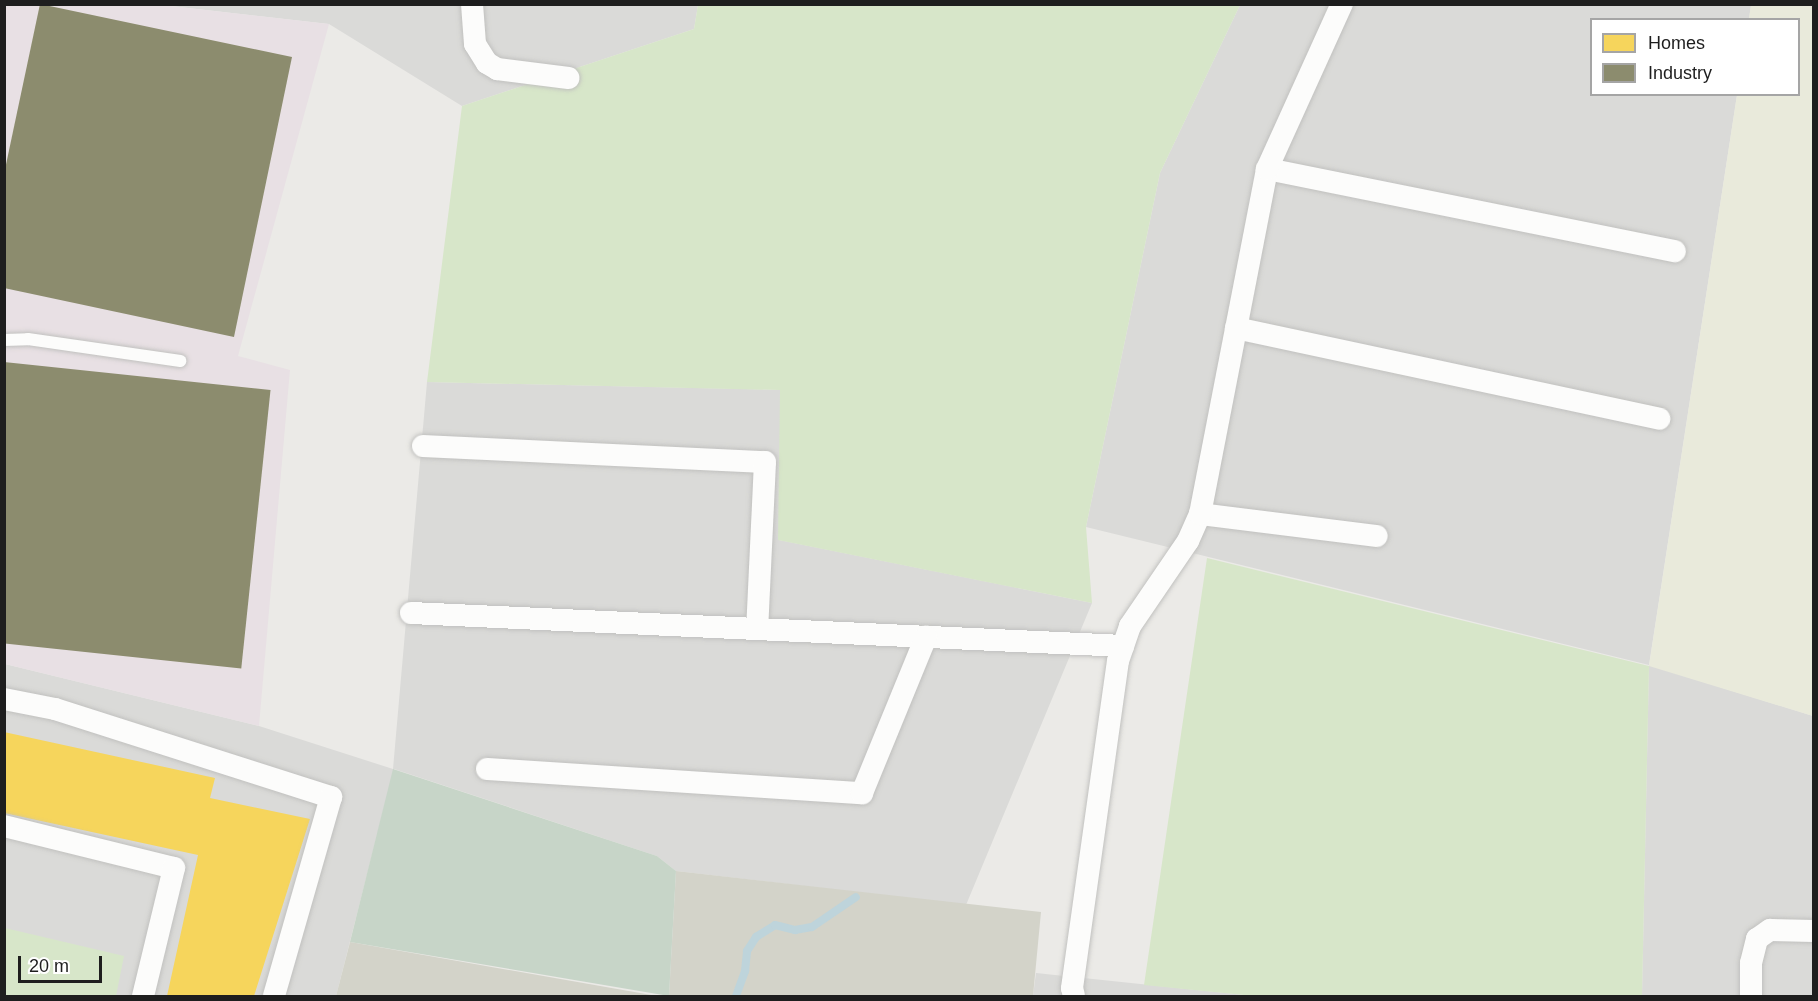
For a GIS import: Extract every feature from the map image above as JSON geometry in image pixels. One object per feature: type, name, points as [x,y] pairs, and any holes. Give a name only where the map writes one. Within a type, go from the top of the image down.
[{"type":"street","points":[[472,4],[475,44],[480,56],[487,63],[498,69],[568,78]]},
{"type":"street","points":[[1074,996],[1072,988],[1118,661],[1130,626],[1188,540],[1200,514],[1267,169],[1342,4]]},
{"type":"street","points":[[1267,169],[1675,251]]},
{"type":"street","points":[[1236,328],[1659,419]]},
{"type":"street","points":[[423,446],[765,462],[757,629]]},
{"type":"street","points":[[1200,514],[1377,536]]},
{"type":"street","points":[[411,613],[1123,646]]},
{"type":"street","points":[[487,769],[862,793],[926,637]]},
{"type":"street","points":[[4,699],[55,709],[331,797],[274,996]]},
{"type":"street","points":[[4,826],[174,868],[142,996]]},
{"type":"street","points":[[1751,996],[1751,963],[1757,939],[1770,930],[1814,931]]},
{"type":"lane","points":[[4,340],[28,339],[180,362]]},
{"type":"shaded area","points":[[5,5],[162,5],[329,24],[238,356],[290,370],[259,726],[5,664]]},
{"type":"shaded area","points":[[162,5],[698,5],[694,29],[462,106],[329,24]]},
{"type":"shaded area","points":[[1240,5],[1751,5],[1749,18],[1590,18],[1590,96],[1737,96],[1649,665],[1086,527],[1160,173]]},
{"type":"shaded area","points":[[1751,5],[1813,5],[1813,716],[1649,666],[1737,96],[1800,96],[1800,18],[1749,18]]},
{"type":"shaded area","points":[[427,382],[781,390],[779,540],[1092,603],[966,905],[676,871],[657,856],[394,769],[336,996],[5,996],[5,664],[259,726],[393,769]]},
{"type":"shaded area","points":[[1649,665],[1813,716],[1813,996],[1642,996]]},
{"type":"shaded area","points":[[676,871],[1041,912],[1033,996],[669,996]]},
{"type":"shaded area","points":[[350,942],[657,996],[336,996]]},
{"type":"shaded area","points":[[1036,973],[1254,996],[1033,996]]},
{"type":"green space","points":[[698,5],[1240,5],[1160,173],[1086,527],[1092,603],[778,540],[780,390],[427,382],[462,106],[694,29]]},
{"type":"green space","points":[[1207,558],[1649,666],[1642,996],[1254,996],[1144,985]]},
{"type":"green space","points":[[393,769],[657,856],[676,871],[669,996],[350,942]]},
{"type":"green space","points":[[5,928],[124,956],[116,996],[5,996]]},
{"type":"building: Homes","points":[[4,732],[215,778],[210,798],[310,819],[254,996],[167,996],[198,855],[4,813]]},
{"type":"building: Industry","points":[[40,4],[292,57],[234,337],[4,288],[4,174]]},
{"type":"building: Industry","points":[[4,362],[271,390],[241,668],[4,644]]},
{"type":"waterway","points":[[736,996],[745,971],[747,951],[756,937],[775,925],[795,930],[812,927],[856,897]]}]
